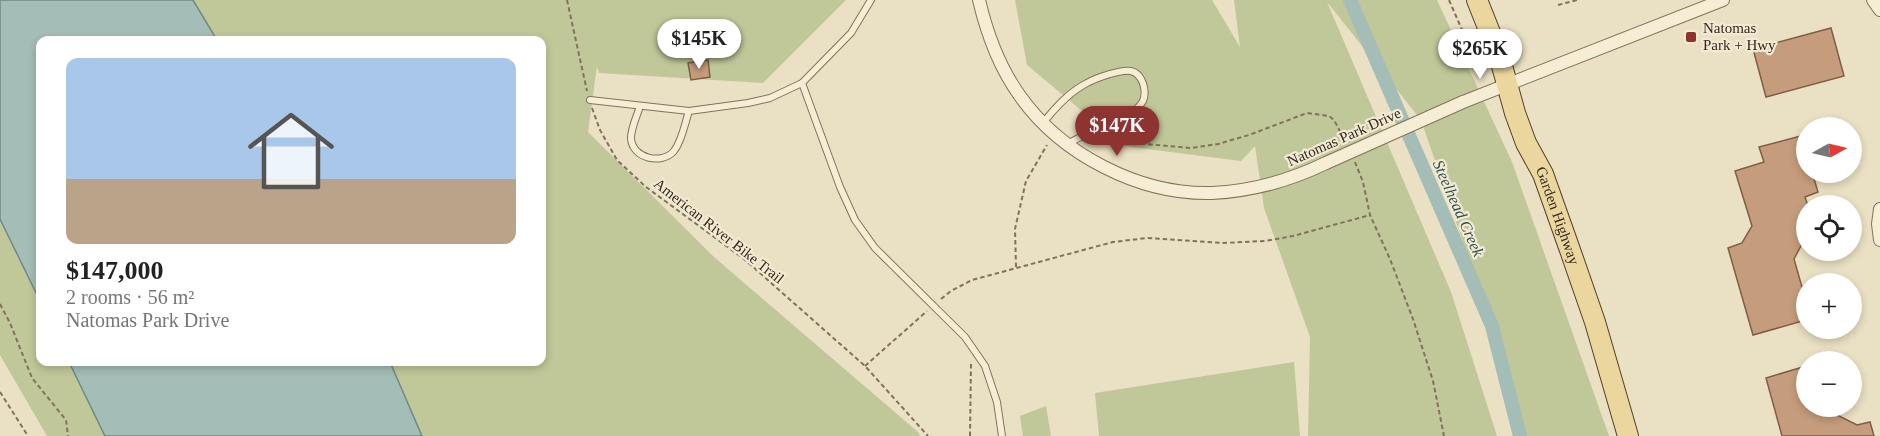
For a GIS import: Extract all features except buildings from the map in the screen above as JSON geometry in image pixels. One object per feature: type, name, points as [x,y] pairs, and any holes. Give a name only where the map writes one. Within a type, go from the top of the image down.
[{"type":"main road","name":"Garden Highway","points":[[1477,0],[1499,56],[1526,143],[1543,174],[1577,270],[1595,322],[1628,436]]},
{"type":"street","name":"Natomas Park Drive","points":[[979,0],[987,31],[1000,62],[1019,95],[1042,123],[1068,144],[1108,169],[1144,183],[1179,191],[1210,193],[1241,190],[1302,174],[1463,102],[1723,0]]},
{"type":"street","points":[[1873,0],[1880,10]]},
{"type":"street","points":[[1880,209],[1878,224],[1880,240]]},
{"type":"lane","points":[[590,100],[689,111],[770,98],[802,83],[851,33],[871,0]]},
{"type":"lane","points":[[1042,123],[1059,104],[1086,83],[1110,74],[1130,71],[1140,76],[1144,86],[1143,102],[1132,113],[1112,125],[1078,137],[1068,144]]},
{"type":"lane","points":[[802,83],[840,187],[855,220],[875,248],[965,337],[985,366],[997,402],[1002,436]]},
{"type":"lane","points":[[640,106],[631,140],[637,151],[647,158],[662,158],[673,153],[689,111]]},
{"type":"path","name":"American River Bike Trail","points":[[567,0],[590,100],[600,130],[617,160],[646,187],[744,259],[865,366],[928,436]]},
{"type":"path","points":[[1449,0],[1466,39],[1474,69]]},
{"type":"path","points":[[1558,5],[1577,0]]},
{"type":"path","points":[[1091,132],[1111,141],[1191,148],[1218,144],[1249,135],[1306,113],[1329,116],[1334,120],[1345,140]]},
{"type":"path","points":[[1016,267],[1015,229],[1026,181],[1054,133]]},
{"type":"path","points":[[1354,161],[1364,182],[1370,214],[1413,319],[1433,381],[1444,436]]},
{"type":"path","points":[[865,366],[933,305],[951,291],[972,280],[1113,242],[1147,238],[1222,243],[1265,241],[1293,236],[1370,214]]},
{"type":"path","points":[[0,304],[32,378],[66,420],[68,436]]},
{"type":"path","points":[[965,337],[971,363],[970,436]]},
{"type":"path","points":[[0,392],[28,436]]},
{"type":"green space","points":[[193,0],[846,0],[763,83],[599,73],[597,66],[588,132],[714,257],[920,436],[422,436],[392,366],[546,366],[546,36],[215,36]]},
{"type":"green space","points":[[1015,0],[1212,0],[1240,47],[1234,0],[1437,0],[1512,162],[1609,436],[1521,436],[1492,326],[1421,120],[1327,2],[1451,292],[1497,436],[1308,436],[1310,337],[1264,208],[1255,146],[1241,161],[1124,146],[1027,65]]},
{"type":"green space","points":[[0,219],[36,293],[36,366],[71,366],[105,436],[47,436],[0,355]]},
{"type":"green space","points":[[1294,362],[1300,436],[1099,436],[1095,393]]},
{"type":"green space","points":[[1046,406],[1051,436],[1023,436],[1020,416]]},
{"type":"water","points":[[0,0],[193,0],[215,36],[36,36],[36,293],[0,219]]},
{"type":"water","points":[[71,366],[392,366],[422,436],[105,436]]},
{"type":"waterway","name":"Steelhead Creek","points":[[1350,0],[1492,326],[1520,436]]},
{"type":"place","name":"Natomas Park + Hwy","points":[[1691,37]]}]
